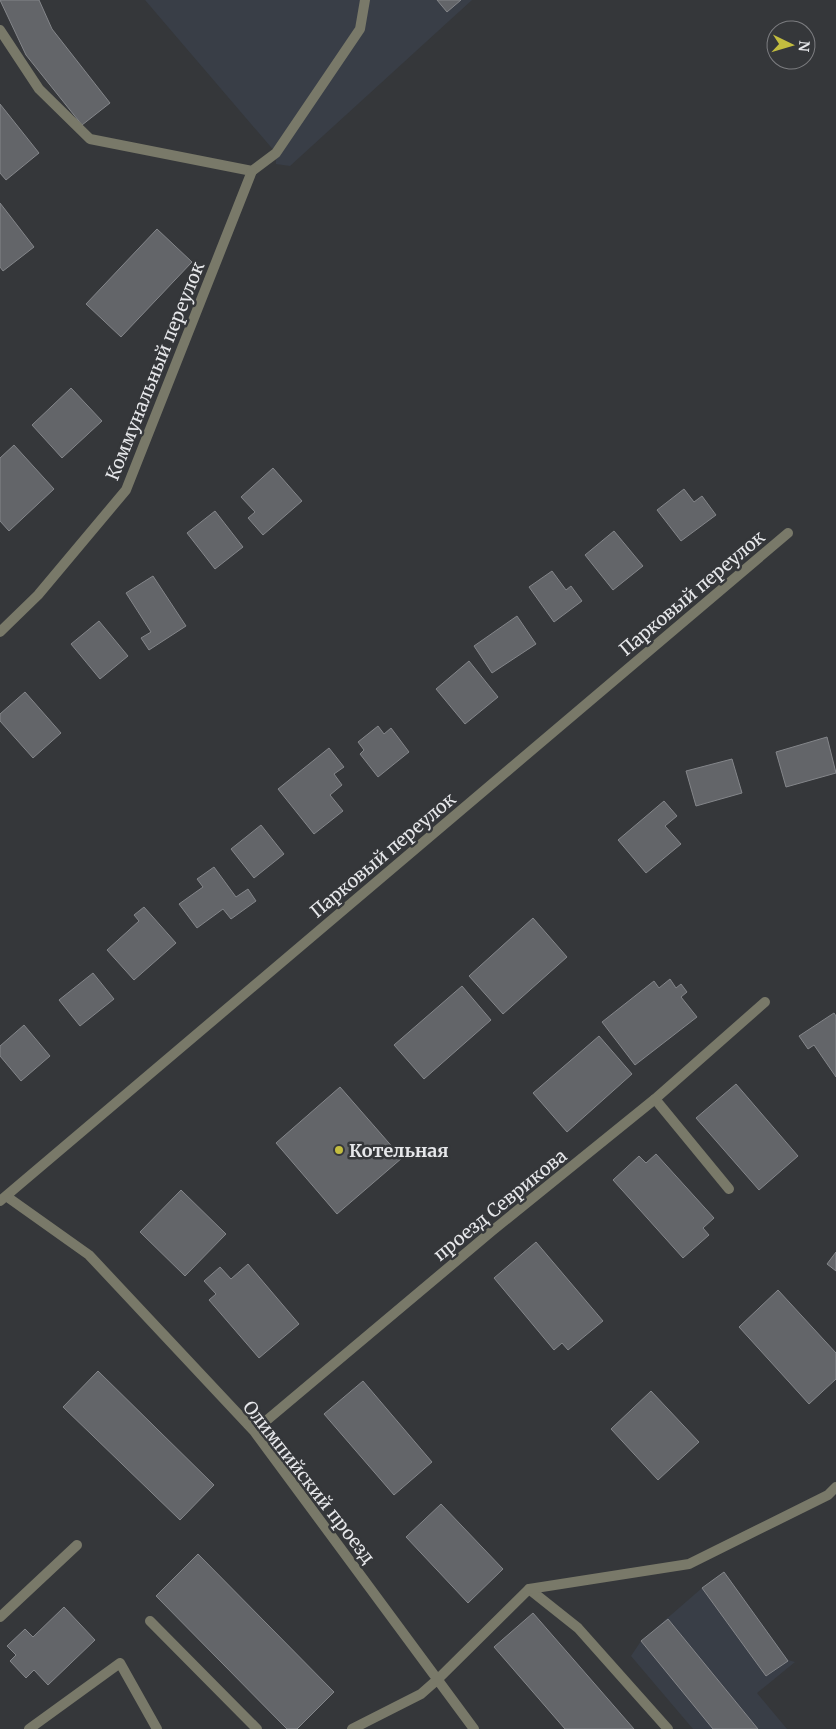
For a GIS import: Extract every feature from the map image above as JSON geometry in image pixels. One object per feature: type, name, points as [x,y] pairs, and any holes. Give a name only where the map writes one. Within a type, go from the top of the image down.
[{"type":"street","points":[[0,30],[39,89],[90,139],[252,171],[276,153],[360,29],[365,0]]},
{"type":"street","name":"Коммунальный переулок","points":[[0,632],[38,595],[126,490],[252,171]]},
{"type":"street","name":"Парковый переулок","points":[[3,1198],[788,533]]},
{"type":"street","name":"проезд Севрикова","points":[[254,1431],[492,1231],[655,1099],[765,1002]]},
{"type":"street","points":[[655,1099],[729,1190]]},
{"type":"street","name":"Олимпийский проезд","points":[[3,1198],[88,1255],[254,1431],[474,1729]]},
{"type":"street","points":[[352,1729],[421,1694],[529,1589],[689,1564],[828,1495],[836,1486]]},
{"type":"street","points":[[0,1617],[77,1545]]},
{"type":"street","points":[[529,1589],[578,1628],[668,1729]]},
{"type":"street","points":[[150,1621],[257,1729]]},
{"type":"street","points":[[29,1729],[120,1662],[157,1729]]},
{"type":"shaded area","points":[[145,0],[472,0],[290,166],[276,164],[276,153]]},
{"type":"shaded area","points":[[724,1572],[788,1660],[795,1662],[757,1693],[787,1729],[693,1729],[631,1656],[641,1641],[702,1588]]},
{"type":"building","points":[[0,0],[39,0],[52,29],[110,103],[82,125],[26,55]]},
{"type":"building","points":[[437,0],[461,0],[447,12]]},
{"type":"building","points":[[0,104],[39,153],[6,180],[0,173]]},
{"type":"building","points":[[0,203],[34,247],[3,271],[0,267]]},
{"type":"building","points":[[157,229],[192,262],[121,337],[86,304]]},
{"type":"building","points":[[71,388],[102,421],[62,458],[32,425]]},
{"type":"building","points":[[14,445],[54,489],[9,531],[0,521],[0,458]]},
{"type":"building","points":[[273,468],[302,501],[263,535],[248,518],[255,512],[241,497]]},
{"type":"building","points":[[684,489],[694,502],[702,496],[716,515],[681,541],[657,510]]},
{"type":"building","points":[[215,511],[243,547],[215,569],[187,533]]},
{"type":"building","points":[[614,531],[643,566],[613,590],[585,555]]},
{"type":"building","points":[[552,571],[566,590],[571,586],[582,601],[554,622],[529,587]]},
{"type":"building","points":[[153,576],[186,626],[149,650],[141,638],[151,632],[126,593]]},
{"type":"building","points":[[517,616],[536,644],[492,673],[474,646]]},
{"type":"building","points":[[99,621],[128,656],[100,679],[71,644]]},
{"type":"building","points":[[469,661],[498,697],[465,724],[436,689]]},
{"type":"building","points":[[25,692],[61,733],[33,758],[0,721],[0,714]]},
{"type":"building","points":[[378,726],[384,734],[391,728],[409,752],[378,777],[360,754],[364,750],[358,742]]},
{"type":"building","points":[[827,737],[836,773],[786,787],[776,752]]},
{"type":"building","points":[[329,748],[344,767],[334,774],[342,785],[330,795],[343,811],[314,834],[278,789]]},
{"type":"building","points":[[732,759],[742,793],[696,806],[686,771]]},
{"type":"building","points":[[664,801],[677,816],[665,826],[681,844],[646,873],[618,840]]},
{"type":"building","points":[[261,825],[284,854],[254,878],[231,849]]},
{"type":"building","points":[[214,867],[236,897],[248,889],[256,901],[231,919],[223,909],[197,928],[179,904],[203,887],[197,879]]},
{"type":"building","points":[[144,907],[176,943],[134,980],[107,950],[139,921],[134,915]]},
{"type":"building","points":[[533,918],[567,957],[503,1014],[469,976]]},
{"type":"building","points":[[93,973],[114,999],[80,1026],[59,1000]]},
{"type":"building","points":[[670,979],[676,988],[681,984],[687,992],[681,997],[697,1017],[635,1065],[602,1022],[654,981],[659,988]]},
{"type":"building","points":[[462,986],[491,1020],[424,1079],[394,1045]]},
{"type":"building","points":[[834,1013],[836,1016],[836,1077],[814,1045],[808,1049],[799,1036]]},
{"type":"building","points":[[24,1025],[50,1056],[21,1081],[0,1056],[0,1046]]},
{"type":"building","points":[[599,1036],[632,1074],[567,1132],[533,1093]]},
{"type":"building","points":[[736,1084],[798,1156],[759,1190],[696,1118]]},
{"type":"building","name":"Котельная","points":[[340,1087],[402,1158],[337,1214],[276,1143]]},
{"type":"building","points":[[656,1154],[714,1218],[703,1228],[709,1235],[683,1258],[613,1180],[639,1156],[646,1163]]},
{"type":"building","points":[[181,1190],[226,1234],[185,1276],[140,1232]]},
{"type":"building","points":[[536,1242],[603,1321],[568,1350],[562,1343],[554,1350],[494,1278]]},
{"type":"building","points":[[836,1252],[836,1271],[827,1264]]},
{"type":"building","points":[[248,1264],[299,1324],[259,1358],[209,1300],[216,1294],[204,1281],[220,1267],[231,1279]]},
{"type":"building","points":[[778,1290],[836,1353],[836,1379],[809,1404],[739,1327]]},
{"type":"building","points":[[98,1371],[214,1485],[180,1520],[63,1407]]},
{"type":"building","points":[[363,1381],[432,1462],[394,1495],[324,1414]]},
{"type":"building","points":[[651,1391],[699,1442],[658,1480],[611,1429]]},
{"type":"building","points":[[441,1504],[503,1569],[468,1603],[406,1537]]},
{"type":"building","points":[[198,1554],[334,1692],[297,1729],[287,1729],[156,1596]]},
{"type":"building","points":[[724,1572],[788,1661],[766,1676],[702,1588]]},
{"type":"building","points":[[64,1607],[95,1640],[48,1685],[34,1670],[26,1678],[10,1661],[16,1655],[7,1646],[25,1629],[33,1637]]},
{"type":"building","points":[[533,1613],[634,1729],[565,1729],[494,1647]]},
{"type":"building","points":[[668,1619],[758,1729],[713,1729],[641,1641]]},
{"type":"place","name":"Котельная","points":[[339,1150]]}]
